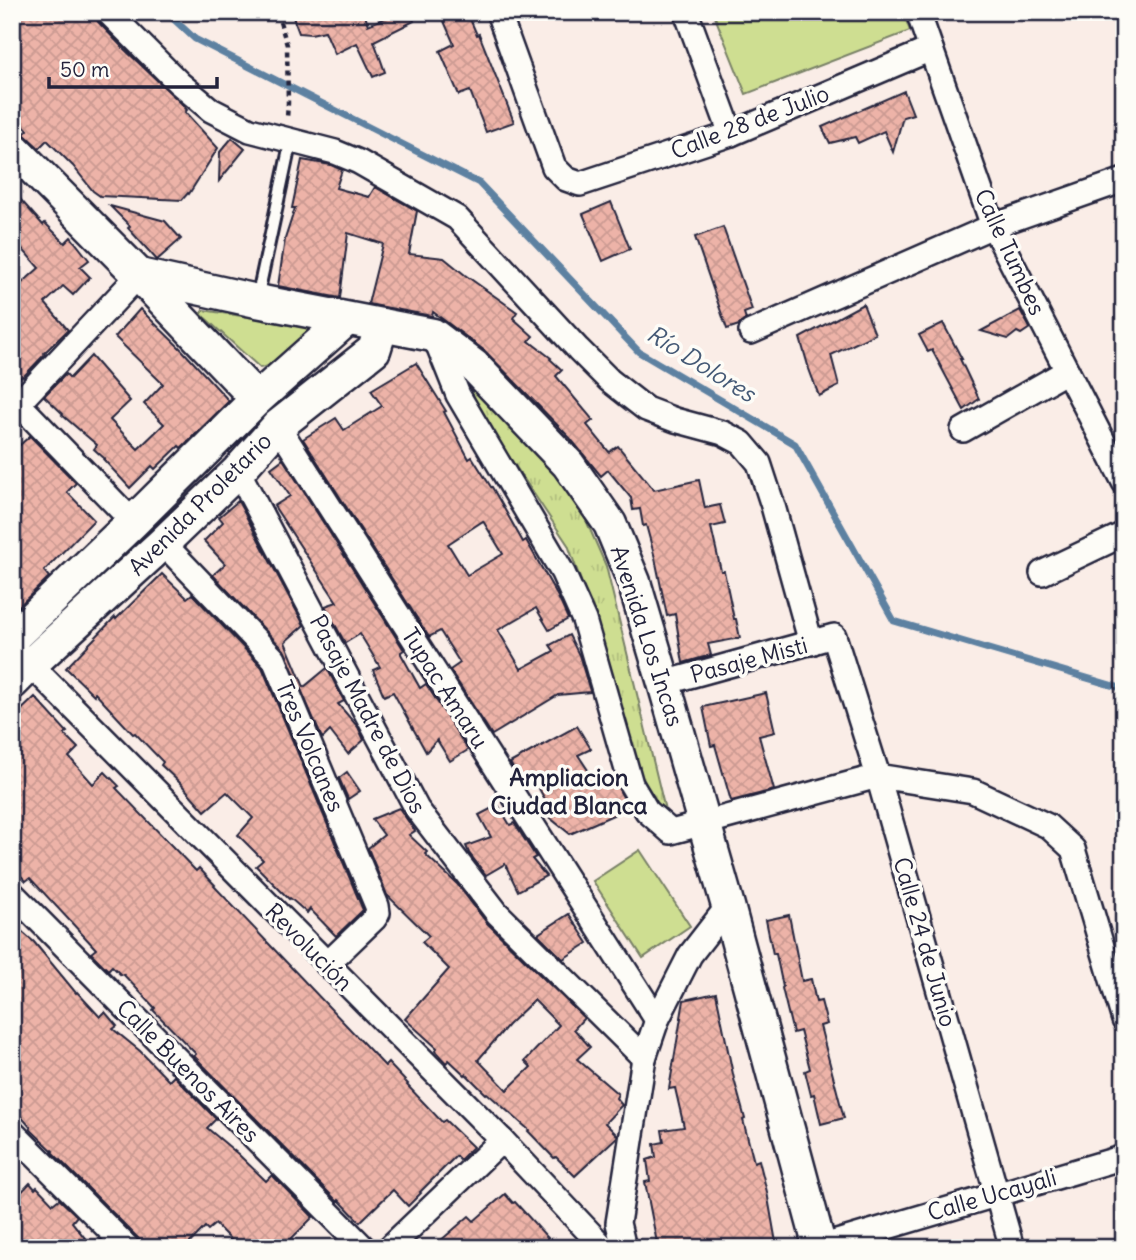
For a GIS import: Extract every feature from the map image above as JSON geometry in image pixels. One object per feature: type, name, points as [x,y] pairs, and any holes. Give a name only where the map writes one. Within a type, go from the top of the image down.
[{"type":"main road","points":[[12,147],[257,399]]},
{"type":"main road","name":"Avenida Los Incas","points":[[139,275],[257,302],[433,335],[474,366],[568,464],[610,524],[634,582],[728,906],[820,1247]]},
{"type":"main road","name":"Avenida Proletario","points":[[12,638],[257,399],[348,319]]},
{"type":"main road","name":"Avenida Proletario","points":[[18,665],[163,543],[238,471],[278,426],[374,350],[382,325]]},
{"type":"street","points":[[108,12],[179,83],[211,110],[250,130],[289,131],[359,162],[457,218],[578,349],[609,380],[646,410],[723,433],[742,443],[759,463],[811,643]]},
{"type":"street","name":"Calle 28 de Julio","points":[[498,12],[554,167],[566,179],[580,184],[731,134],[931,49]]},
{"type":"street","points":[[685,12],[731,134]]},
{"type":"street","name":"Calle Tumbes","points":[[918,12],[993,226],[1124,482]]},
{"type":"street","points":[[751,332],[993,226],[1124,180]]},
{"type":"street","points":[[133,522],[14,403],[139,275]]},
{"type":"street","points":[[433,335],[458,395],[563,573],[584,620],[631,784],[647,811],[671,832],[878,776],[973,791],[1048,826],[1073,849],[1124,1020]]},
{"type":"street","points":[[963,430],[1067,371]]},
{"type":"street","name":"Tupac Amaru","points":[[278,426],[657,1020]]},
{"type":"street","name":"Pasaje Madre de Dios","points":[[238,471],[417,809],[497,913],[644,1058]]},
{"type":"street","points":[[1042,573],[1124,534]]},
{"type":"street","name":"Tres Volcanes","points":[[163,543],[274,659],[377,905],[378,913],[374,919],[327,964]]},
{"type":"street","name":"Pasaje Misti","points":[[664,683],[834,636]]},
{"type":"street","name":"Calle 24 de Junio","points":[[834,636],[878,776],[1012,1248]]},
{"type":"street","name":"Revolución","points":[[18,665],[327,964],[502,1140],[604,1248]]},
{"type":"street","name":"Calle Buenos Aires","points":[[12,894],[364,1248]]},
{"type":"street","points":[[624,1248],[618,1223],[644,1058],[657,1020],[690,955],[728,906]]},
{"type":"street","points":[[389,1248],[502,1140]]},
{"type":"street","points":[[16,1143],[128,1248]]},
{"type":"street","name":"Calle Ucayali","points":[[820,1247],[1124,1157]]},
{"type":"lane","points":[[257,302],[289,131]]},
{"type":"path","points":[[277,12],[287,45],[289,131]]},
{"type":"green space","points":[[713,12],[903,12],[910,31],[746,94]]},
{"type":"green space","points":[[203,310],[306,326],[309,332],[269,366],[260,368],[201,314]]},
{"type":"green space","points":[[474,386],[542,454],[579,504],[606,566],[666,814],[640,784],[591,609],[568,545],[466,392]]},
{"type":"green space","points":[[640,850],[690,926],[643,958],[593,881]]},
{"type":"building","points":[[12,12],[93,12],[98,22],[123,48],[181,103],[187,110],[185,112],[218,148],[189,194],[182,200],[100,196],[47,140],[39,148],[24,134],[28,130],[12,112]]},
{"type":"building","points":[[291,12],[364,12],[368,25],[400,12],[411,12],[414,21],[374,41],[385,72],[373,77],[357,43],[335,54],[325,31],[299,33]]},
{"type":"building","points":[[440,12],[467,12],[477,35],[479,34],[514,122],[486,132],[470,91],[459,95],[440,51],[454,44]]},
{"type":"building","points":[[904,91],[913,114],[903,117],[893,152],[884,131],[858,143],[855,137],[830,143],[822,127]]},
{"type":"building","points":[[232,138],[245,149],[219,181],[220,152]]},
{"type":"building","points":[[302,160],[331,165],[342,170],[336,188],[369,197],[375,187],[417,211],[409,254],[444,258],[517,312],[513,318],[533,336],[529,341],[562,370],[556,376],[593,420],[587,425],[609,452],[618,446],[654,490],[699,480],[705,508],[720,505],[725,524],[711,527],[740,638],[708,644],[711,655],[683,663],[675,614],[667,616],[655,558],[646,525],[643,526],[640,509],[633,510],[631,498],[608,470],[601,476],[570,438],[485,351],[433,312],[432,316],[368,304],[383,244],[348,233],[340,298],[278,286],[285,239],[295,208],[292,208]]},
{"type":"building","points":[[12,190],[43,225],[45,223],[65,243],[71,237],[89,260],[80,267],[90,277],[73,295],[63,286],[45,303],[68,330],[14,383],[12,292],[39,268],[12,237]]},
{"type":"building","points":[[611,202],[630,249],[603,261],[583,214]]},
{"type":"building","points":[[110,206],[165,221],[181,239],[157,260]]},
{"type":"building","points":[[723,227],[752,310],[744,313],[746,319],[739,325],[727,329],[695,237]]},
{"type":"building","points":[[863,304],[875,334],[831,355],[839,386],[819,396],[800,338]]},
{"type":"building","points":[[140,309],[229,401],[181,448],[179,446],[155,469],[152,466],[130,488],[94,449],[97,445],[44,396],[66,374],[70,378],[91,356],[130,401],[110,420],[138,449],[164,424],[144,404],[163,384],[115,337]]},
{"type":"building","points":[[1020,310],[1030,328],[1021,334],[1017,332],[1008,339],[981,331]]},
{"type":"building","points":[[943,323],[979,399],[964,410],[932,350],[928,352],[919,335]]},
{"type":"building","points":[[416,363],[446,411],[444,412],[469,459],[472,457],[492,487],[523,542],[526,540],[568,619],[549,630],[536,608],[498,630],[521,669],[554,651],[550,645],[569,635],[579,655],[590,692],[558,695],[492,735],[450,670],[460,663],[440,631],[429,637],[303,439],[336,418],[344,430],[382,406],[371,390]],"holes":[[[483,521],[503,554],[467,575],[448,544]]]},
{"type":"building","points":[[30,436],[76,483],[67,492],[94,520],[44,571],[49,577],[17,608],[12,602],[12,452]]},
{"type":"building","points":[[283,459],[404,650],[401,654],[420,688],[426,684],[468,750],[450,761],[437,740],[426,752],[393,692],[384,696],[373,670],[380,667],[360,634],[345,643],[325,606],[337,602],[274,506],[290,496],[271,468]]},
{"type":"building","points":[[238,501],[304,625],[285,642],[304,687],[327,668],[344,701],[338,704],[358,727],[364,740],[348,754],[330,731],[323,738],[321,736],[284,650],[213,575],[225,564],[204,541],[223,522],[219,517]]},
{"type":"building","points":[[162,574],[187,598],[192,594],[262,667],[363,910],[336,936],[310,909],[307,913],[289,899],[256,866],[263,860],[238,835],[253,818],[227,792],[205,811],[135,733],[66,668],[115,617],[116,619]]},
{"type":"building","points":[[766,693],[775,732],[759,736],[774,790],[731,801],[715,745],[711,746],[703,707]]},
{"type":"building","points":[[35,697],[78,748],[69,757],[93,784],[105,772],[119,786],[116,788],[196,871],[199,868],[385,1066],[388,1063],[442,1122],[445,1120],[473,1147],[460,1160],[456,1156],[408,1206],[393,1190],[360,1222],[194,1056],[196,1054],[153,1010],[155,1008],[123,974],[112,966],[108,970],[91,953],[96,949],[30,878],[26,881],[12,867],[12,719]]},
{"type":"building","points":[[577,726],[591,749],[578,755],[596,782],[608,779],[609,786],[616,784],[629,808],[570,834],[540,810],[548,805],[531,774],[520,780],[510,763]]},
{"type":"building","points":[[347,772],[360,791],[348,799],[339,778]]},
{"type":"building","points":[[498,805],[510,825],[514,823],[536,857],[532,859],[546,876],[518,891],[505,864],[486,875],[466,846],[491,837],[479,815]]},
{"type":"building","points":[[399,808],[415,831],[409,835],[427,852],[425,854],[457,884],[487,923],[584,1018],[574,1029],[590,1047],[577,1059],[618,1094],[616,1098],[622,1105],[605,1123],[618,1136],[575,1176],[554,1158],[529,1130],[466,1074],[449,1060],[446,1063],[435,1051],[437,1048],[405,1019],[449,969],[422,942],[429,936],[387,895],[368,848],[384,835],[372,819]],"holes":[[[534,1000],[559,1025],[525,1061],[531,1067],[507,1090],[478,1060]]]},
{"type":"building","points":[[569,914],[588,943],[563,959],[538,934]]},
{"type":"building","points":[[789,915],[802,981],[811,979],[816,1002],[821,1001],[827,1024],[820,1026],[844,1118],[821,1124],[805,1071],[810,1069],[800,1031],[793,1033],[766,920]]},
{"type":"building","points":[[12,923],[34,942],[76,993],[100,1017],[105,1012],[117,1026],[113,1029],[140,1051],[169,1081],[174,1076],[216,1119],[207,1128],[266,1181],[272,1175],[313,1217],[282,1248],[239,1248],[215,1224],[208,1230],[205,1227],[185,1248],[146,1248],[30,1129],[12,1106]]},
{"type":"building","points":[[716,993],[745,1119],[743,1120],[754,1162],[759,1160],[767,1192],[777,1248],[658,1248],[645,1182],[650,1181],[647,1160],[656,1157],[654,1144],[664,1142],[662,1130],[684,1127],[675,1088],[669,1089],[684,1000]]},
{"type":"building","points":[[30,1183],[53,1204],[59,1199],[77,1216],[72,1222],[93,1248],[12,1248],[12,1202]]},
{"type":"building","points":[[505,1194],[557,1248],[432,1248],[469,1216],[474,1221]]},
{"type":"waterway","name":"Río Dolores","points":[[166,12],[195,39],[479,183],[639,352],[795,444],[894,621],[1124,689]]},
{"type":"district","name":"Ampliacion Ciudad Blanca","points":[[569,792]]}]
